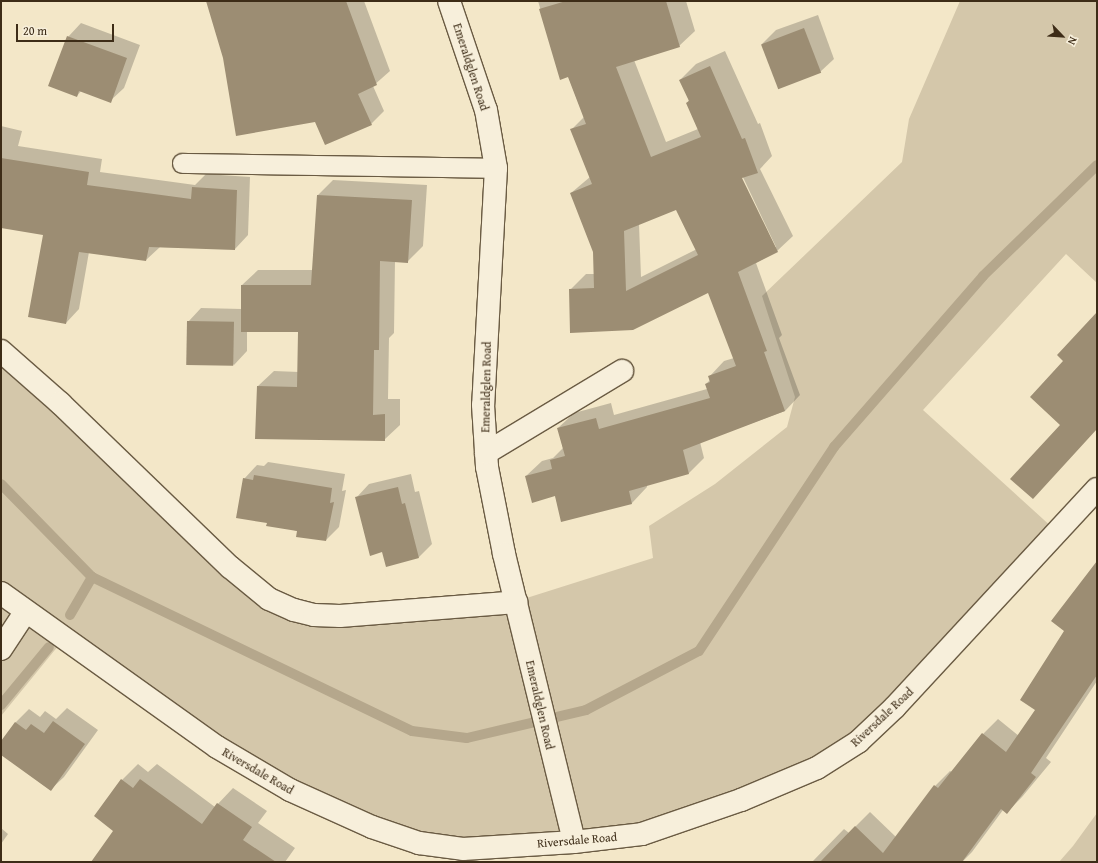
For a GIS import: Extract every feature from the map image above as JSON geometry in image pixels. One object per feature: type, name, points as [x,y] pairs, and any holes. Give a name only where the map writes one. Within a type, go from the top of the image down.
[{"type":"street","name":"Emeraldglen Road","points":[[449,1],[486,110],[496,168],[483,405],[486,453],[504,554],[536,684],[551,753],[574,842]]},
{"type":"street","points":[[1,351],[60,403],[230,567],[269,599],[294,610],[314,615],[340,616],[516,602]]},
{"type":"street","points":[[486,453],[622,370]]},
{"type":"street","name":"Riversdale Road","points":[[1,593],[216,747],[290,790],[372,827],[419,843],[463,849],[574,842],[642,834],[741,800],[817,768],[858,742],[895,707],[1097,489]]},
{"type":"street","points":[[1,649],[26,611]]},
{"type":"lane","points":[[182,163],[496,168]]},
{"type":"shaded area","points":[[960,1],[1097,1],[1097,283],[1066,254],[923,410],[1054,529],[937,660],[816,765],[641,832],[463,848],[288,789],[63,640],[1,716],[1,351],[293,609],[514,602],[653,558],[649,526],[715,484],[787,427],[795,397],[762,296],[902,162],[909,119]]},
{"type":"shaded area","points":[[1097,813],[1097,862],[1059,862],[1073,846]]},
{"type":"building","points":[[206,1],[346,1],[377,85],[358,94],[372,125],[325,145],[315,122],[236,136],[223,58]]},
{"type":"building","points":[[566,1],[666,1],[680,47],[616,67],[651,157],[701,137],[686,103],[689,101],[679,80],[710,66],[742,139],[745,138],[758,173],[742,178],[778,252],[738,272],[767,351],[764,352],[785,411],[683,450],[689,474],[629,491],[632,504],[561,522],[555,496],[532,503],[525,476],[552,469],[550,460],[565,456],[557,428],[596,418],[599,429],[710,398],[705,384],[710,382],[708,376],[736,366],[708,293],[633,330],[570,333],[569,289],[594,288],[593,252],[570,193],[592,184],[570,129],[586,124],[568,77],[560,80],[539,9]],"holes":[[[676,210],[698,255],[626,291],[624,231]]]},
{"type":"building","points":[[804,28],[821,73],[778,89],[761,44]]},
{"type":"building","points":[[67,36],[127,58],[111,103],[79,91],[77,97],[48,86]]},
{"type":"building","points":[[1,158],[89,172],[87,185],[191,199],[192,187],[237,190],[235,250],[149,247],[146,261],[79,252],[66,324],[28,317],[43,235],[1,228]]},
{"type":"building","points":[[317,195],[412,200],[408,263],[380,261],[379,350],[374,350],[373,415],[385,414],[385,441],[255,439],[257,386],[297,387],[298,332],[241,332],[241,285],[311,285]]},
{"type":"building","points":[[1097,312],[1097,429],[1033,499],[1010,479],[1060,425],[1030,397],[1063,361],[1057,355]]},
{"type":"building","points":[[187,321],[234,322],[233,366],[186,365]]},
{"type":"building","points":[[254,475],[332,488],[330,503],[334,502],[326,541],[296,537],[297,531],[266,526],[267,523],[236,518],[243,478],[253,480]]},
{"type":"building","points":[[398,487],[402,504],[405,503],[419,558],[386,567],[382,552],[370,556],[355,497]]},
{"type":"building","points":[[1097,561],[1097,675],[1031,773],[1036,777],[1007,814],[1001,809],[962,862],[820,862],[855,826],[883,853],[934,785],[938,788],[982,733],[1006,752],[1035,710],[1020,700],[1064,631],[1051,621]]},
{"type":"building","points":[[53,721],[85,744],[51,791],[1,755],[1,741],[15,722],[26,730],[31,724],[44,733]]},
{"type":"building","points":[[121,779],[133,788],[140,779],[202,824],[217,803],[252,827],[243,840],[276,862],[91,862],[113,831],[94,816]]},
{"type":"waterway","points":[[1,484],[92,577],[412,731],[467,738],[586,710],[699,651],[834,447],[983,276],[1097,165]]},
{"type":"waterway","points":[[70,615],[92,577]]},
{"type":"waterway","points":[[1,705],[49,647]]}]
